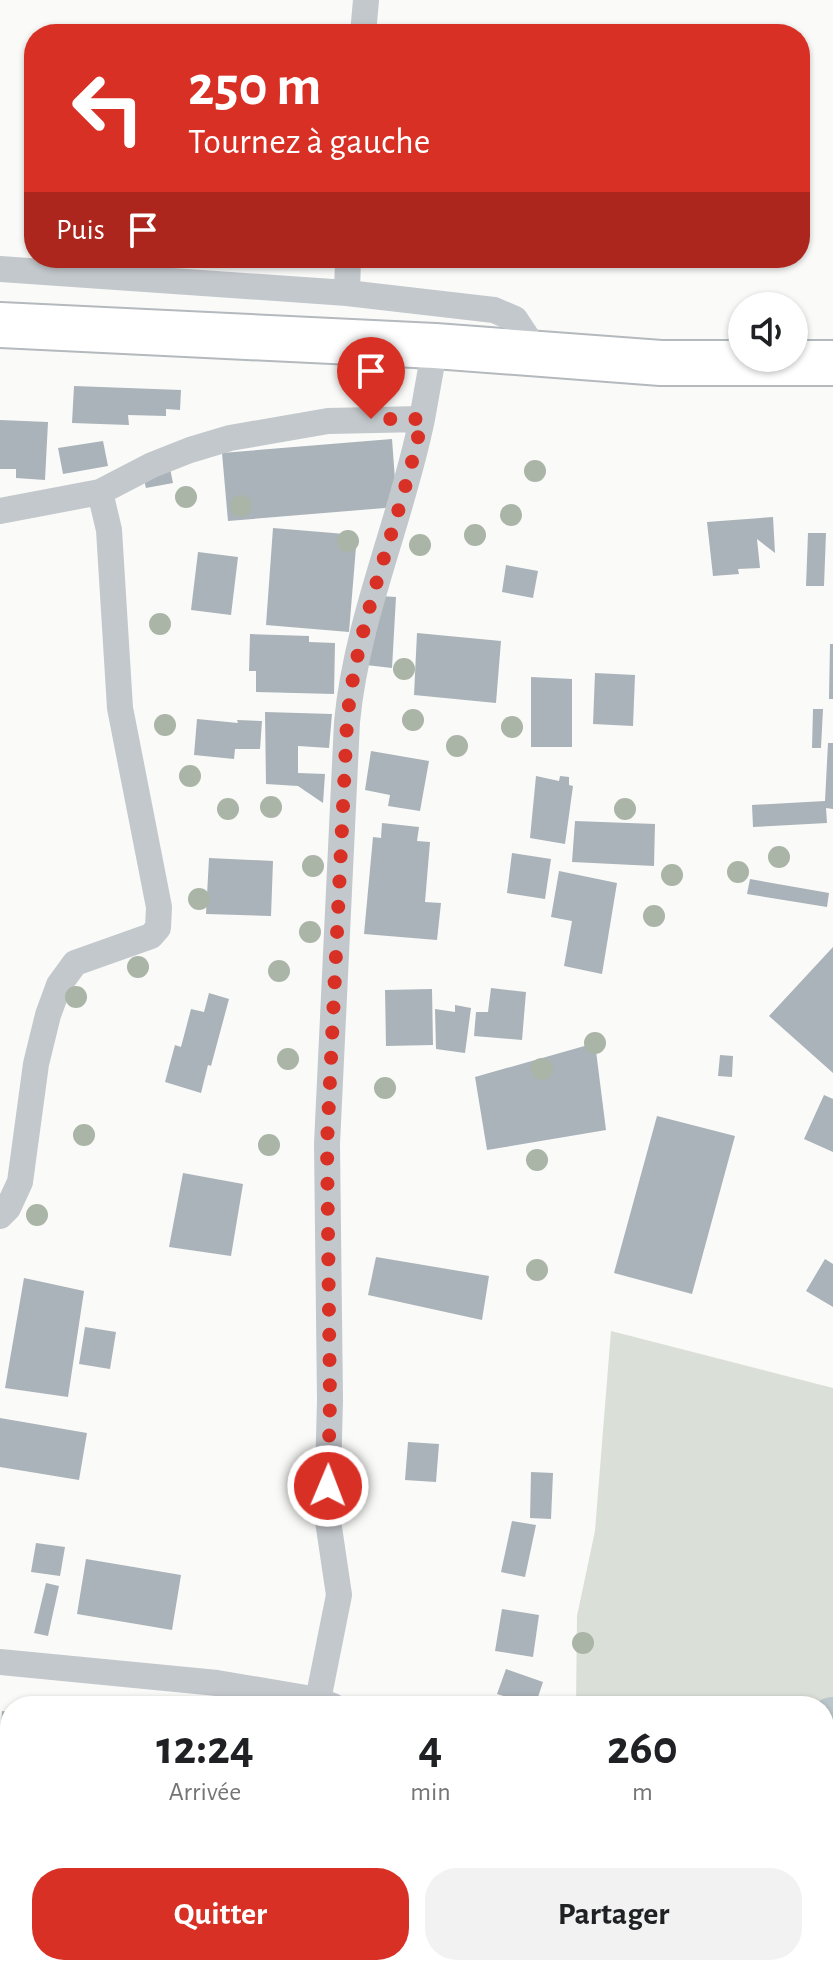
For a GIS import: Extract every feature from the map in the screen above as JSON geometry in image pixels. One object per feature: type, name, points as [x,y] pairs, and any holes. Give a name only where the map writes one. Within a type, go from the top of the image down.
[{"type":"highway","points":[[0,325],[435,346],[661,363],[833,363]]},
{"type":"street","points":[[364,24],[366,0]]},
{"type":"street","points":[[347,293],[348,268]]},
{"type":"street","points":[[0,269],[347,293],[494,310],[515,319],[538,354]]},
{"type":"street","points":[[326,1696],[339,1595],[327,1514],[330,1384],[327,1144],[347,722],[353,668],[375,581],[406,491],[435,346]]},
{"type":"street","points":[[0,511],[100,492],[152,465],[230,438],[328,421],[422,419]]},
{"type":"street","points":[[0,1216],[8,1208],[20,1182],[36,1064],[59,985],[75,963],[151,936],[158,928],[159,907],[120,708],[109,530],[100,492]]},
{"type":"street","points":[[0,1662],[217,1683],[287,1696]]},
{"type":"shaded area","points":[[611,1331],[833,1388],[833,1696],[576,1696],[577,1616],[595,1531]]},
{"type":"building","points":[[74,386],[181,390],[180,410],[166,409],[166,416],[128,415],[129,425],[72,423]]},
{"type":"building","points":[[0,420],[48,422],[45,480],[16,478],[16,469],[0,469]]},
{"type":"building","points":[[392,439],[397,507],[228,521],[222,453]]},
{"type":"building","points":[[103,441],[108,466],[63,474],[58,448]]},
{"type":"building","points":[[167,454],[173,483],[146,488],[140,464]]},
{"type":"building","points":[[773,517],[775,553],[757,539],[760,568],[738,569],[739,574],[713,576],[707,522]]},
{"type":"building","points":[[273,528],[357,535],[349,632],[266,625]]},
{"type":"building","points":[[808,533],[826,533],[824,586],[806,586]]},
{"type":"building","points":[[198,552],[238,557],[231,615],[191,610]]},
{"type":"building","points":[[506,565],[538,571],[533,598],[502,592]]},
{"type":"building","points":[[380,596],[396,597],[392,668],[366,665]]},
{"type":"building","points":[[417,633],[501,641],[496,703],[414,695]]},
{"type":"building","points":[[250,634],[309,636],[309,642],[335,643],[334,694],[256,692],[256,671],[249,671]]},
{"type":"building","points":[[830,644],[833,644],[833,699],[829,699]]},
{"type":"building","points":[[595,673],[635,675],[633,726],[593,724]]},
{"type":"building","points":[[531,677],[572,679],[572,747],[531,747]]},
{"type":"building","points":[[813,709],[823,709],[821,748],[812,748]]},
{"type":"building","points":[[265,712],[332,714],[329,748],[298,746],[298,773],[325,774],[323,803],[298,786],[266,784]]},
{"type":"building","points":[[197,719],[238,723],[237,720],[262,721],[260,749],[235,749],[234,759],[194,755]]},
{"type":"building","points":[[828,743],[833,743],[833,809],[826,808],[827,823],[753,827],[752,805],[825,801]]},
{"type":"building","points":[[371,751],[429,761],[420,811],[388,806],[390,795],[365,790]]},
{"type":"building","points":[[536,776],[559,781],[560,776],[569,777],[569,785],[573,786],[565,844],[530,838]]},
{"type":"building","points":[[575,821],[655,824],[654,866],[572,862]]},
{"type":"building","points":[[382,823],[419,827],[417,841],[430,842],[425,902],[441,903],[437,940],[364,934],[373,837],[381,838]]},
{"type":"building","points":[[512,853],[551,859],[545,899],[507,893]]},
{"type":"building","points":[[209,858],[273,861],[271,916],[206,914]]},
{"type":"building","points":[[559,871],[617,883],[602,974],[564,966],[572,921],[551,917]]},
{"type":"building","points":[[750,879],[829,893],[827,907],[747,894]]},
{"type":"building","points":[[833,947],[833,1073],[769,1016]]},
{"type":"building","points":[[491,988],[526,992],[522,1040],[474,1036],[476,1012],[488,1012]]},
{"type":"building","points":[[432,989],[433,1045],[386,1046],[385,990]]},
{"type":"building","points":[[209,993],[229,999],[201,1093],[165,1082],[175,1045],[181,1047],[191,1009],[204,1012]]},
{"type":"building","points":[[455,1005],[471,1008],[465,1053],[436,1049],[435,1009],[455,1012]]},
{"type":"building","points":[[595,1043],[606,1130],[487,1150],[475,1077]]},
{"type":"building","points":[[720,1055],[733,1056],[732,1077],[718,1076]]},
{"type":"building","points":[[824,1095],[833,1099],[833,1152],[804,1139]]},
{"type":"building","points":[[657,1116],[735,1136],[692,1294],[614,1273]]},
{"type":"building","points":[[183,1173],[243,1184],[231,1256],[169,1247]]},
{"type":"building","points":[[376,1257],[489,1276],[482,1320],[368,1295]]},
{"type":"building","points":[[825,1259],[833,1264],[833,1307],[806,1291]]},
{"type":"building","points":[[24,1278],[84,1291],[68,1397],[5,1388]]},
{"type":"building","points":[[85,1327],[116,1332],[110,1369],[79,1364]]},
{"type":"building","points":[[0,1418],[87,1433],[79,1480],[0,1467]]},
{"type":"building","points":[[408,1442],[439,1444],[436,1482],[405,1480]]},
{"type":"building","points":[[531,1472],[553,1473],[551,1519],[530,1518]]},
{"type":"building","points":[[512,1521],[536,1525],[525,1577],[501,1572]]},
{"type":"building","points":[[36,1543],[65,1547],[60,1576],[31,1572]]},
{"type":"building","points":[[86,1559],[181,1575],[172,1630],[77,1614]]},
{"type":"building","points":[[46,1583],[59,1586],[48,1636],[34,1633]]},
{"type":"building","points":[[502,1609],[539,1615],[533,1657],[495,1651]]},
{"type":"building","points":[[506,1669],[543,1682],[538,1696],[497,1694]]},
{"type":"route","points":[[328,1486],[327,1144],[347,722],[353,668],[375,581],[406,491],[422,419],[371,419]]}]
